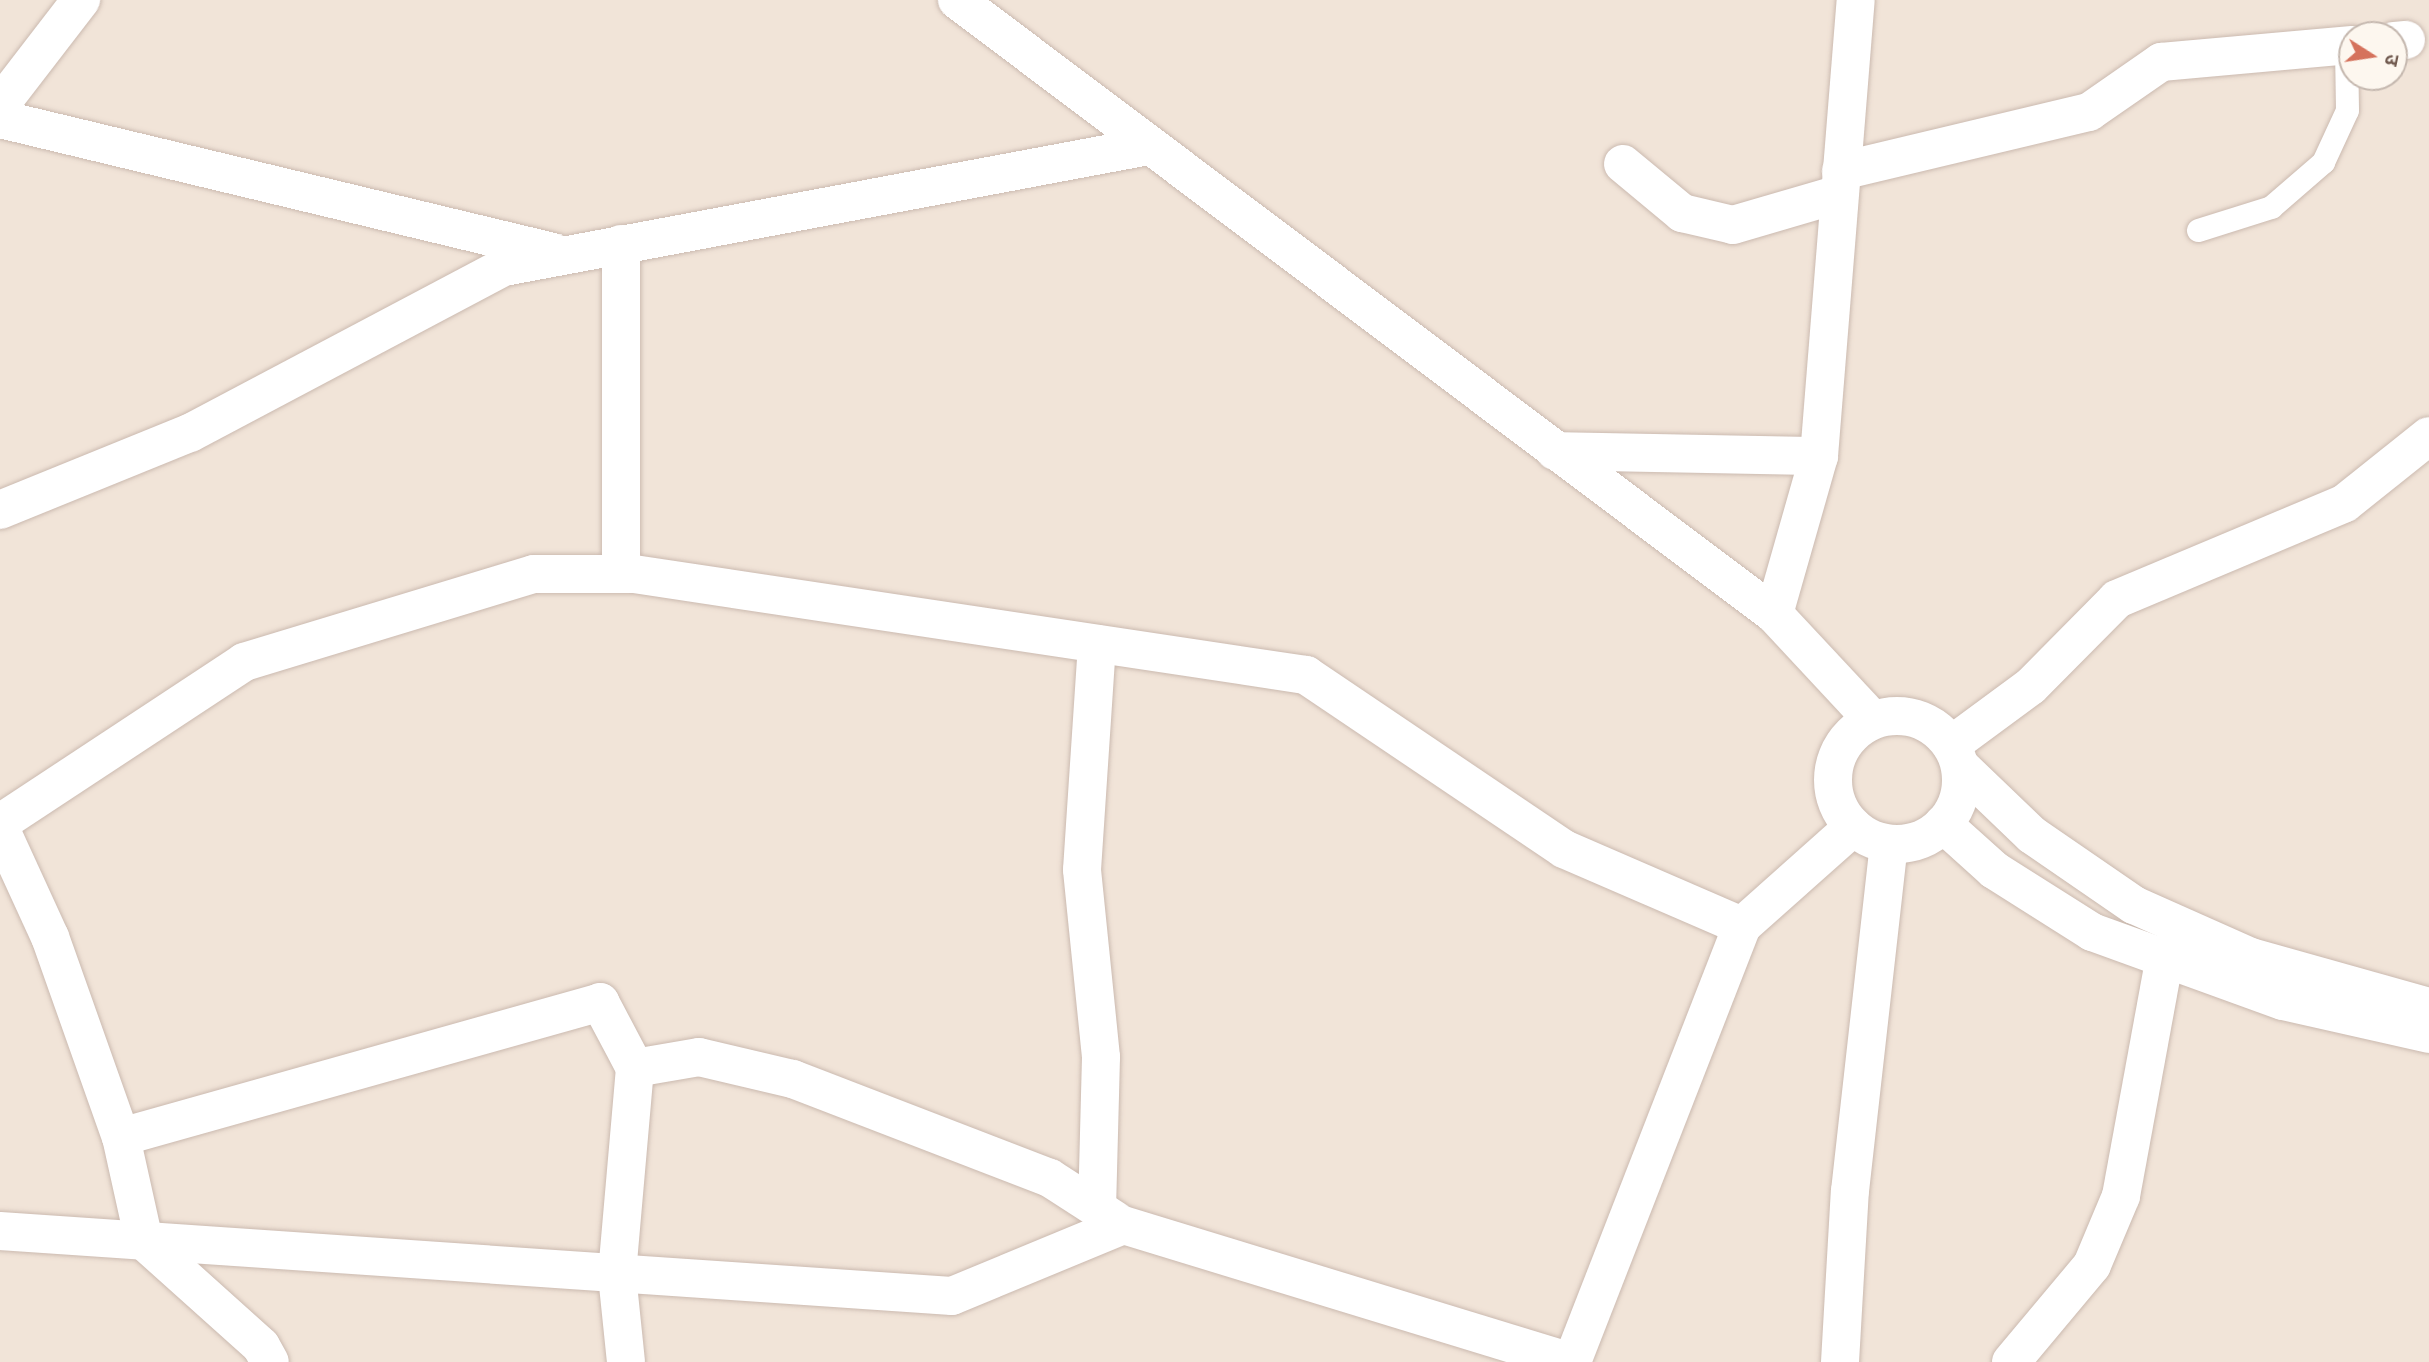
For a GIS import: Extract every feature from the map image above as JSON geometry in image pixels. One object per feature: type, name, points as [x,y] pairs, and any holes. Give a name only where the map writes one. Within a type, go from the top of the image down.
[{"type":"street","points":[[0,105],[81,0]]},
{"type":"street","points":[[957,0],[1774,614],[1873,720]]},
{"type":"street","points":[[1774,614],[1819,456],[1856,0]]},
{"type":"street","points":[[1623,164],[1682,213],[1733,225],[1840,182],[2089,112],[2161,62],[2338,46]]},
{"type":"street","points":[[0,119],[566,255]]},
{"type":"street","points":[[0,510],[190,433],[504,267],[1149,146]]},
{"type":"street","points":[[621,244],[621,574]]},
{"type":"street","points":[[2429,436],[2345,503],[2118,599],[2031,686],[1955,756],[1955,807],[1943,824],[1927,836],[1889,844],[1853,827],[1840,810],[1833,769],[1854,731],[1873,720],[1917,719],[1955,756],[2032,835],[2134,905],[2251,957],[2429,1007]]},
{"type":"street","points":[[1555,451],[1819,456]]},
{"type":"street","points":[[0,823],[244,662],[534,574],[621,574],[1306,675],[1564,849],[1742,926]]},
{"type":"street","points":[[1097,643],[1082,870],[1101,1057],[1110,1217]]},
{"type":"street","points":[[1943,824],[1994,870],[2092,932],[2164,961],[2283,1001],[2429,1034]]},
{"type":"street","points":[[635,1068],[699,1057],[793,1079],[1050,1178],[1110,1217],[1572,1362],[1742,926],[1853,827]]},
{"type":"street","points":[[0,828],[50,937],[121,1137],[144,1241],[261,1346],[270,1362]]},
{"type":"street","points":[[1840,1362],[1850,1191],[1889,844]]},
{"type":"street","points":[[2011,1362],[2092,1265],[2121,1195],[2164,961]]},
{"type":"street","points":[[121,1137],[600,1002],[635,1068],[617,1275],[625,1362]]},
{"type":"street","points":[[0,1231],[952,1296],[1110,1217]]},
{"type":"lane","points":[[2198,230],[2271,207],[2323,162],[2347,110],[2348,91]]},
{"type":"shaded area","points":[[0,0],[2429,0],[2429,1362],[0,1362]]}]
